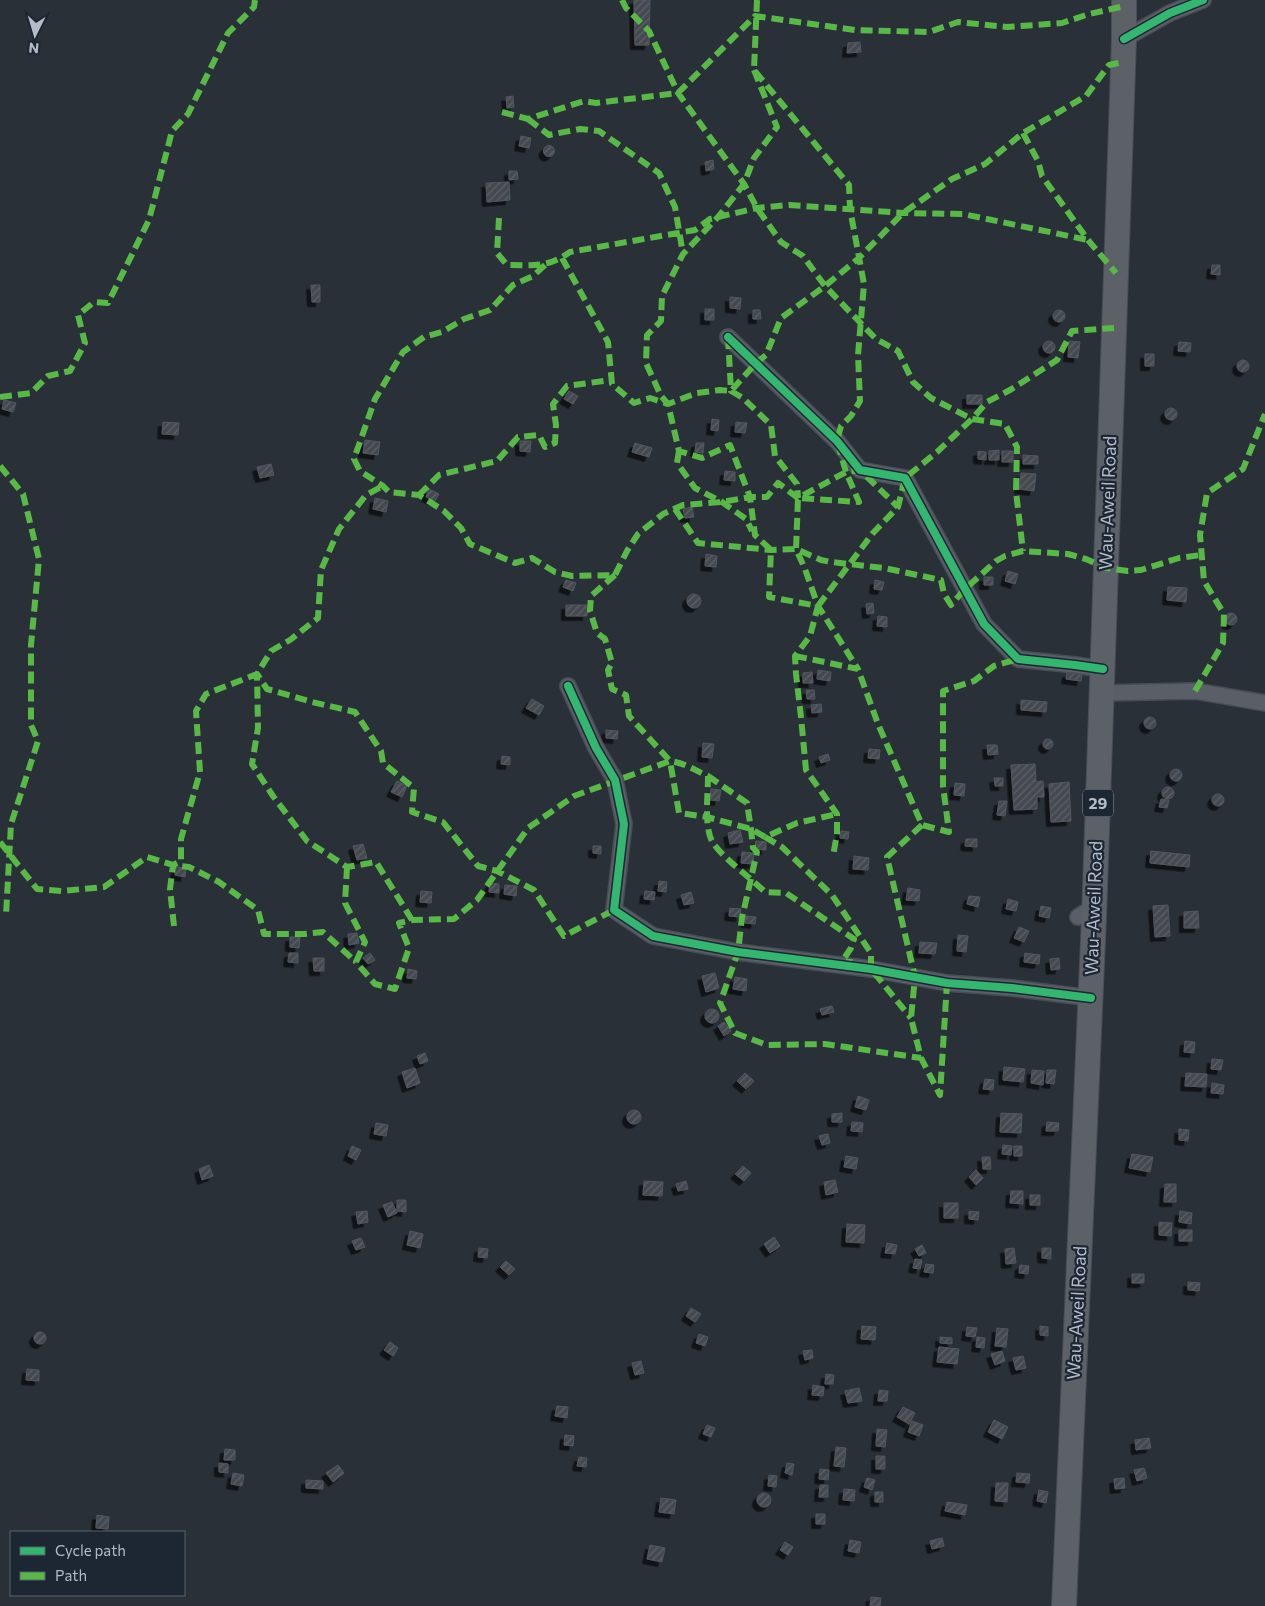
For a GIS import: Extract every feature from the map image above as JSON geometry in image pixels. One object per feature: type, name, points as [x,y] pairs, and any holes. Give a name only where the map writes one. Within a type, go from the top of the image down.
[{"type":"main road","name":"Wau-Aweil Road","points":[[1064,1606],[1091,998],[1086,917],[1103,669],[1124,0]]},
{"type":"street","points":[[1124,39],[1170,13],[1203,0]]},
{"type":"street","points":[[728,337],[837,441],[860,470],[905,478],[984,624],[1018,659],[1103,669]]},
{"type":"street","points":[[568,686],[596,748],[615,780],[624,824],[614,910],[654,936],[738,952],[871,968],[946,983],[1012,988],[1091,998]]},
{"type":"street","points":[[1102,693],[1195,691],[1265,703]]},
{"type":"building","points":[[634,0],[650,0],[649,45],[635,45]]},
{"type":"building","points":[[860,42],[861,52],[847,53],[848,43]]},
{"type":"building","points":[[513,96],[514,107],[507,108],[506,97]]},
{"type":"building","points":[[521,136],[531,138],[529,148],[519,146]]},
{"type":"building","points":[[549,145],[555,151],[549,157],[543,151]]},
{"type":"building","points":[[713,160],[714,169],[706,171],[705,162]]},
{"type":"building","points":[[509,171],[517,171],[518,179],[509,180]]},
{"type":"building","points":[[509,182],[510,200],[487,202],[486,183]]},
{"type":"building","points":[[1212,265],[1220,265],[1220,275],[1211,274]]},
{"type":"building","points":[[311,285],[320,285],[320,302],[312,302]]},
{"type":"building","points":[[730,297],[741,298],[740,309],[730,308]]},
{"type":"building","points":[[705,309],[714,309],[714,320],[705,320]]},
{"type":"building","points":[[753,310],[760,310],[761,319],[753,319]]},
{"type":"building","points":[[1059,310],[1065,316],[1059,322],[1053,316]]},
{"type":"building","points":[[1049,341],[1055,347],[1049,353],[1043,347]]},
{"type":"building","points":[[1069,341],[1080,342],[1078,358],[1068,357]]},
{"type":"building","points":[[1179,342],[1191,343],[1190,352],[1178,351]]},
{"type":"building","points":[[1145,354],[1154,354],[1154,366],[1145,366]]},
{"type":"building","points":[[1243,360],[1249,366],[1243,372],[1237,366]]},
{"type":"building","points":[[569,391],[578,396],[573,404],[564,399]]},
{"type":"building","points":[[967,395],[982,395],[982,404],[967,404]]},
{"type":"building","points":[[4,400],[16,403],[13,412],[2,409]]},
{"type":"building","points":[[1171,408],[1177,414],[1171,420],[1165,414]]},
{"type":"building","points":[[712,419],[719,420],[718,431],[711,430]]},
{"type":"building","points":[[163,422],[179,423],[178,435],[162,434]]},
{"type":"building","points":[[736,422],[747,423],[745,433],[735,432]]},
{"type":"building","points":[[365,440],[380,442],[378,455],[363,453]]},
{"type":"building","points":[[520,441],[531,441],[530,452],[520,451]]},
{"type":"building","points":[[635,443],[652,448],[649,457],[632,452]]},
{"type":"building","points":[[696,443],[704,443],[703,453],[695,452]]},
{"type":"building","points":[[999,450],[999,460],[989,460],[989,451]]},
{"type":"building","points":[[978,451],[986,452],[986,460],[978,459]]},
{"type":"building","points":[[1002,451],[1013,451],[1013,462],[1002,462]]},
{"type":"building","points":[[1023,455],[1038,456],[1038,464],[1023,464]]},
{"type":"building","points":[[271,464],[274,475],[260,478],[257,467]]},
{"type":"building","points":[[725,471],[735,472],[735,481],[724,480]]},
{"type":"building","points":[[1021,473],[1036,474],[1034,491],[1019,489]]},
{"type":"building","points":[[429,489],[439,494],[435,501],[426,497]]},
{"type":"building","points":[[375,498],[388,501],[386,512],[373,509]]},
{"type":"building","points":[[692,507],[694,517],[685,518],[683,509]]},
{"type":"building","points":[[706,554],[717,556],[716,567],[705,566]]},
{"type":"building","points":[[1008,571],[1018,574],[1015,584],[1005,581]]},
{"type":"building","points":[[984,577],[993,577],[993,585],[984,585]]},
{"type":"building","points":[[566,580],[576,583],[573,591],[563,587]]},
{"type":"building","points":[[875,580],[884,582],[882,590],[874,589]]},
{"type":"building","points":[[1168,587],[1187,588],[1186,602],[1167,600]]},
{"type":"building","points":[[694,594],[699,596],[701,601],[699,606],[694,608],[689,606],[687,601],[689,596]]},
{"type":"building","points":[[873,603],[874,613],[867,614],[866,604]]},
{"type":"building","points":[[566,605],[587,605],[587,616],[566,616]]},
{"type":"building","points":[[1231,613],[1237,619],[1231,625],[1225,619]]},
{"type":"building","points":[[878,616],[887,617],[887,627],[877,626]]},
{"type":"building","points":[[818,670],[831,672],[830,681],[817,679]]},
{"type":"building","points":[[812,672],[813,683],[803,683],[803,673]]},
{"type":"building","points":[[1067,673],[1082,674],[1081,681],[1066,679]]},
{"type":"building","points":[[806,690],[814,690],[815,699],[807,699]]},
{"type":"building","points":[[532,699],[544,706],[539,715],[526,708]]},
{"type":"building","points":[[1021,700],[1047,702],[1046,712],[1021,710]]},
{"type":"building","points":[[821,704],[822,712],[812,713],[811,705]]},
{"type":"building","points":[[1150,717],[1156,723],[1150,729],[1144,723]]},
{"type":"building","points":[[606,730],[618,731],[617,739],[606,738]]},
{"type":"building","points":[[1046,739],[1050,739],[1053,744],[1052,748],[1046,749],[1043,746],[1043,742]]},
{"type":"building","points":[[703,743],[714,744],[712,758],[702,757]]},
{"type":"building","points":[[987,745],[997,745],[998,754],[988,755]]},
{"type":"building","points":[[869,749],[880,750],[879,759],[868,758]]},
{"type":"building","points":[[828,754],[830,760],[821,763],[819,757]]},
{"type":"building","points":[[502,756],[510,757],[510,765],[501,764]]},
{"type":"building","points":[[1035,764],[1036,782],[1043,781],[1044,797],[1037,797],[1037,809],[1014,810],[1011,765]]},
{"type":"building","points":[[1176,769],[1182,775],[1176,781],[1170,775]]},
{"type":"building","points":[[994,778],[1003,778],[1003,786],[995,786]]},
{"type":"building","points":[[397,781],[407,786],[402,797],[391,792]]},
{"type":"building","points":[[1069,782],[1071,821],[1051,822],[1049,784]]},
{"type":"building","points":[[955,783],[965,784],[964,796],[954,795]]},
{"type":"building","points":[[1168,787],[1174,793],[1168,799],[1162,793]]},
{"type":"building","points":[[711,789],[721,790],[719,801],[710,800]]},
{"type":"building","points":[[1218,794],[1224,800],[1218,806],[1212,800]]},
{"type":"building","points":[[1161,799],[1169,800],[1167,808],[1159,807]]},
{"type":"building","points":[[999,801],[1007,801],[1005,816],[997,815]]},
{"type":"building","points":[[740,830],[743,842],[730,844],[728,833]]},
{"type":"building","points":[[841,831],[849,832],[848,839],[840,838]]},
{"type":"building","points":[[966,839],[977,839],[977,847],[965,846]]},
{"type":"building","points":[[756,841],[766,842],[766,850],[755,849]]},
{"type":"building","points":[[363,844],[367,858],[357,860],[353,846]]},
{"type":"building","points":[[593,846],[601,846],[601,854],[593,853]]},
{"type":"building","points":[[1151,851],[1190,855],[1189,867],[1150,863]]},
{"type":"building","points":[[742,852],[754,853],[753,864],[741,863]]},
{"type":"building","points":[[854,856],[869,858],[868,870],[853,869]]},
{"type":"building","points":[[176,867],[186,868],[185,877],[175,875]]},
{"type":"building","points":[[659,881],[667,882],[666,892],[658,891]]},
{"type":"building","points":[[490,883],[499,884],[499,893],[489,892]]},
{"type":"building","points":[[505,885],[517,886],[516,896],[504,894]]},
{"type":"building","points":[[908,888],[920,890],[919,901],[906,900]]},
{"type":"building","points":[[421,891],[432,892],[431,903],[420,902]]},
{"type":"building","points":[[645,891],[655,892],[654,900],[644,899]]},
{"type":"building","points":[[691,892],[694,903],[684,905],[681,895]]},
{"type":"building","points":[[969,896],[980,897],[978,907],[967,904]]},
{"type":"building","points":[[1008,899],[1018,902],[1016,911],[1006,909]]},
{"type":"building","points":[[1168,905],[1170,936],[1155,937],[1153,906]]},
{"type":"building","points":[[1041,906],[1051,908],[1049,918],[1039,916]]},
{"type":"building","points":[[730,908],[741,909],[740,917],[729,916]]},
{"type":"building","points":[[1198,911],[1199,928],[1184,928],[1184,912]]},
{"type":"building","points":[[746,916],[756,917],[755,924],[745,923]]},
{"type":"building","points":[[1019,927],[1029,931],[1024,942],[1014,938]]},
{"type":"building","points":[[357,933],[359,943],[349,945],[348,934]]},
{"type":"building","points":[[958,935],[968,936],[966,952],[957,951]]},
{"type":"building","points":[[290,937],[300,937],[299,948],[290,947]]},
{"type":"building","points":[[920,942],[937,943],[935,954],[919,953]]},
{"type":"building","points":[[289,953],[298,953],[298,963],[288,962]]},
{"type":"building","points":[[370,953],[375,960],[368,964],[363,958]]},
{"type":"building","points":[[1025,953],[1040,955],[1039,964],[1024,962]]},
{"type":"building","points":[[313,958],[324,958],[324,971],[314,971]]},
{"type":"building","points":[[1059,958],[1060,969],[1051,970],[1050,959]]},
{"type":"building","points":[[408,969],[417,971],[416,979],[407,978]]},
{"type":"building","points":[[715,973],[719,988],[706,992],[702,976]]},
{"type":"building","points":[[735,977],[747,979],[746,991],[733,989]]},
{"type":"building","points":[[832,1006],[834,1012],[822,1015],[820,1009]]},
{"type":"building","points":[[709,1009],[715,1009],[719,1016],[715,1023],[709,1023],[705,1019],[705,1013]]},
{"type":"building","points":[[724,1022],[731,1031],[724,1036],[718,1026]]},
{"type":"building","points":[[1185,1041],[1195,1042],[1194,1053],[1184,1052]]},
{"type":"building","points":[[425,1053],[428,1061],[420,1064],[417,1056]]},
{"type":"building","points":[[1212,1059],[1223,1060],[1221,1070],[1211,1069]]},
{"type":"building","points":[[1004,1067],[1025,1069],[1023,1082],[1003,1080]]},
{"type":"building","points":[[415,1068],[420,1083],[407,1088],[402,1072]]},
{"type":"building","points":[[1032,1070],[1044,1071],[1043,1085],[1031,1083]]},
{"type":"building","points":[[1047,1070],[1056,1070],[1054,1084],[1046,1083]]},
{"type":"building","points":[[745,1073],[754,1081],[746,1089],[737,1081]]},
{"type":"building","points":[[1186,1073],[1207,1074],[1206,1087],[1185,1086]]},
{"type":"building","points":[[985,1079],[994,1080],[993,1090],[983,1089]]},
{"type":"building","points":[[1212,1083],[1224,1085],[1223,1094],[1211,1093]]},
{"type":"building","points":[[858,1096],[869,1100],[866,1110],[855,1107]]},
{"type":"building","points":[[634,1110],[639,1112],[641,1117],[639,1122],[634,1124],[629,1122],[627,1117],[629,1112]]},
{"type":"building","points":[[842,1113],[842,1122],[832,1122],[832,1114]]},
{"type":"building","points":[[1001,1113],[1022,1114],[1021,1133],[1000,1132]]},
{"type":"building","points":[[852,1122],[863,1123],[862,1132],[851,1131]]},
{"type":"building","points":[[1047,1122],[1059,1123],[1058,1131],[1046,1131]]},
{"type":"building","points":[[376,1123],[388,1125],[386,1136],[374,1134]]},
{"type":"building","points":[[1179,1129],[1189,1130],[1188,1141],[1179,1140]]},
{"type":"building","points":[[828,1134],[830,1143],[822,1145],[819,1136]]},
{"type":"building","points":[[1003,1145],[1012,1146],[1011,1155],[1002,1154]]},
{"type":"building","points":[[352,1146],[361,1150],[356,1160],[348,1156]]},
{"type":"building","points":[[1014,1146],[1022,1146],[1022,1156],[1014,1156]]},
{"type":"building","points":[[1132,1154],[1153,1157],[1150,1172],[1129,1168]]},
{"type":"building","points":[[846,1156],[858,1158],[856,1169],[844,1167]]},
{"type":"building","points":[[982,1157],[990,1157],[991,1169],[983,1169]]},
{"type":"building","points":[[209,1165],[213,1176],[202,1180],[199,1169]]},
{"type":"building","points":[[743,1166],[751,1173],[744,1181],[735,1174]]},
{"type":"building","points":[[976,1170],[983,1178],[976,1185],[969,1177]]},
{"type":"building","points":[[835,1180],[838,1192],[826,1195],[824,1182]]},
{"type":"building","points":[[644,1181],[663,1182],[662,1196],[643,1195]]},
{"type":"building","points":[[686,1181],[688,1189],[678,1191],[676,1184]]},
{"type":"building","points":[[1165,1184],[1176,1184],[1176,1202],[1164,1202]]},
{"type":"building","points":[[1011,1191],[1023,1191],[1023,1204],[1010,1203]]},
{"type":"building","points":[[1030,1195],[1040,1195],[1040,1205],[1030,1205]]},
{"type":"building","points":[[397,1200],[406,1200],[406,1212],[397,1211]]},
{"type":"building","points":[[392,1202],[397,1213],[388,1217],[383,1205]]},
{"type":"building","points":[[944,1203],[958,1203],[958,1218],[944,1218]]},
{"type":"building","points":[[367,1211],[368,1222],[358,1224],[356,1212]]},
{"type":"building","points":[[969,1211],[979,1212],[978,1220],[969,1219]]},
{"type":"building","points":[[1180,1211],[1192,1213],[1191,1224],[1179,1222]]},
{"type":"building","points":[[1159,1222],[1172,1223],[1171,1236],[1159,1235]]},
{"type":"building","points":[[847,1224],[865,1225],[864,1243],[846,1242]]},
{"type":"building","points":[[1179,1230],[1192,1230],[1192,1241],[1179,1241]]},
{"type":"building","points":[[410,1231],[423,1234],[420,1248],[407,1245]]},
{"type":"building","points":[[774,1237],[780,1246],[770,1253],[764,1244]]},
{"type":"building","points":[[361,1238],[365,1247],[356,1250],[352,1241]]},
{"type":"building","points":[[887,1243],[897,1245],[895,1254],[885,1253]]},
{"type":"building","points":[[922,1245],[926,1253],[919,1256],[915,1249]]},
{"type":"building","points":[[479,1248],[488,1249],[487,1258],[478,1257]]},
{"type":"building","points":[[1014,1248],[1016,1263],[1006,1264],[1005,1249]]},
{"type":"building","points":[[1042,1248],[1051,1248],[1051,1259],[1042,1258]]},
{"type":"building","points":[[915,1259],[922,1260],[920,1269],[913,1268]]},
{"type":"building","points":[[506,1261],[515,1269],[509,1275],[500,1267]]},
{"type":"building","points":[[926,1264],[934,1265],[933,1273],[924,1272]]},
{"type":"building","points":[[1020,1265],[1029,1266],[1028,1274],[1019,1273]]},
{"type":"building","points":[[1132,1274],[1144,1274],[1144,1283],[1132,1283]]},
{"type":"building","points":[[1188,1282],[1200,1283],[1199,1291],[1188,1290]]},
{"type":"building","points":[[691,1308],[701,1314],[695,1322],[686,1316]]},
{"type":"building","points":[[862,1326],[876,1327],[875,1340],[861,1339]]},
{"type":"building","points":[[1040,1326],[1048,1327],[1048,1336],[1040,1335]]},
{"type":"building","points":[[967,1327],[977,1328],[975,1337],[966,1336]]},
{"type":"building","points":[[997,1328],[1008,1329],[1006,1347],[995,1346]]},
{"type":"building","points":[[40,1332],[46,1338],[40,1344],[34,1338]]},
{"type":"building","points":[[699,1334],[708,1337],[705,1346],[696,1343]]},
{"type":"building","points":[[940,1337],[952,1338],[952,1344],[940,1343]]},
{"type":"building","points":[[977,1337],[985,1338],[984,1348],[976,1347]]},
{"type":"building","points":[[390,1342],[398,1348],[393,1356],[384,1350]]},
{"type":"building","points":[[939,1347],[959,1349],[957,1364],[937,1362]]},
{"type":"building","points":[[812,1350],[813,1358],[805,1360],[803,1351]]},
{"type":"building","points":[[1002,1351],[1005,1361],[995,1365],[991,1354]]},
{"type":"building","points":[[1023,1356],[1026,1368],[1016,1370],[1013,1358]]},
{"type":"building","points":[[641,1361],[644,1373],[635,1375],[632,1363]]},
{"type":"building","points":[[27,1369],[39,1370],[39,1381],[26,1380]]},
{"type":"building","points":[[826,1374],[834,1375],[833,1384],[825,1384]]},
{"type":"building","points":[[813,1385],[824,1387],[823,1396],[812,1395]]},
{"type":"building","points":[[859,1388],[862,1401],[848,1403],[845,1391]]},
{"type":"building","points":[[879,1390],[888,1391],[887,1401],[878,1401]]},
{"type":"building","points":[[557,1406],[568,1407],[567,1418],[555,1416]]},
{"type":"building","points":[[903,1407],[915,1413],[909,1424],[897,1417]]},
{"type":"building","points":[[994,1420],[1008,1427],[1002,1439],[988,1432]]},
{"type":"building","points":[[912,1421],[923,1425],[919,1436],[908,1432]]},
{"type":"building","points":[[707,1425],[715,1428],[711,1437],[703,1434]]},
{"type":"building","points":[[877,1429],[887,1430],[885,1447],[876,1446]]},
{"type":"building","points":[[565,1435],[574,1436],[573,1446],[564,1445]]},
{"type":"building","points":[[1149,1438],[1151,1448],[1136,1450],[1135,1440]]},
{"type":"building","points":[[836,1447],[846,1448],[844,1467],[834,1466]]},
{"type":"building","points":[[225,1449],[235,1450],[235,1460],[224,1460]]},
{"type":"building","points":[[876,1456],[885,1456],[885,1469],[876,1469]]},
{"type":"building","points":[[579,1457],[587,1458],[586,1467],[577,1466]]},
{"type":"building","points":[[219,1463],[228,1464],[228,1473],[219,1472]]},
{"type":"building","points":[[787,1463],[794,1464],[792,1475],[785,1473]]},
{"type":"building","points":[[338,1465],[344,1473],[333,1482],[326,1473]]},
{"type":"building","points":[[1144,1468],[1147,1478],[1137,1481],[1134,1470]]},
{"type":"building","points":[[820,1469],[829,1470],[828,1480],[819,1479]]},
{"type":"building","points":[[233,1473],[244,1475],[242,1486],[231,1484]]},
{"type":"building","points":[[1017,1473],[1030,1474],[1029,1483],[1016,1482]]},
{"type":"building","points":[[769,1475],[777,1476],[776,1487],[768,1486]]},
{"type":"building","points":[[867,1478],[875,1480],[872,1490],[864,1487]]},
{"type":"building","points":[[1124,1478],[1125,1488],[1115,1489],[1114,1479]]},
{"type":"building","points":[[306,1480],[323,1481],[323,1489],[306,1488]]},
{"type":"building","points":[[996,1483],[1008,1483],[1007,1502],[995,1501]]},
{"type":"building","points":[[820,1485],[828,1485],[828,1497],[819,1497]]},
{"type":"building","points":[[844,1489],[855,1490],[854,1501],[843,1500]]},
{"type":"building","points":[[1039,1490],[1048,1492],[1046,1503],[1037,1501]]},
{"type":"building","points":[[875,1492],[883,1492],[883,1502],[875,1502]]},
{"type":"building","points":[[764,1493],[769,1495],[771,1500],[769,1505],[764,1507],[759,1505],[757,1500],[759,1495]]},
{"type":"building","points":[[661,1498],[676,1500],[674,1514],[659,1512]]},
{"type":"building","points":[[947,1502],[967,1505],[965,1515],[945,1511]]},
{"type":"building","points":[[816,1514],[825,1514],[825,1524],[816,1524]]},
{"type":"building","points":[[97,1515],[109,1517],[108,1529],[96,1528]]},
{"type":"building","points":[[942,1538],[944,1546],[932,1549],[930,1541]]},
{"type":"building","points":[[850,1540],[861,1542],[859,1553],[848,1551]]},
{"type":"building","points":[[785,1542],[793,1547],[788,1555],[780,1550]]},
{"type":"building","points":[[650,1545],[665,1548],[662,1562],[647,1559]]},
{"type":"building","points":[[871,1597],[881,1598],[880,1606],[870,1606]]},
{"type":"marked path","points":[[0,397],[31,393],[48,376],[70,371],[85,343],[78,315],[94,302],[108,303],[149,220],[172,131],[188,114],[228,33],[254,7],[255,0]]},
{"type":"marked path","points":[[622,0],[626,8],[649,31],[678,93],[744,184],[757,208],[781,242],[803,256],[825,286],[876,339],[898,351],[913,382],[931,398],[972,419],[1005,424],[1017,447],[1016,492],[1023,551]]},
{"type":"marked path","points":[[757,0],[754,70],[849,185],[850,209],[864,284],[858,355],[860,401],[851,416],[841,426],[837,441],[846,472],[859,502],[798,498],[796,549],[818,606],[858,669]]},
{"type":"marked path","points":[[502,112],[528,119],[584,101],[596,103],[678,93],[755,16],[855,30],[929,32],[958,22],[1007,27],[1062,23],[1089,14],[1125,6]]},
{"type":"marked path","points":[[562,258],[608,342],[612,384],[634,403],[650,398],[668,404],[697,393],[720,390],[731,391],[756,363],[766,355],[781,318],[859,258],[903,213],[952,179],[985,164],[1023,133],[1086,96],[1109,65],[1123,62]]},
{"type":"marked path","points":[[754,70],[777,127],[754,158],[744,184],[718,217],[683,254],[662,296],[661,321],[647,335],[646,363],[661,396],[668,404],[679,451],[702,458],[730,445],[750,497],[755,535],[771,550],[769,597],[818,606],[810,636],[795,656],[796,674],[806,770],[837,814],[837,834],[833,856]]},
{"type":"marked path","points":[[528,119],[549,135],[580,129],[599,131],[659,173],[675,207],[683,254]]},
{"type":"marked path","points":[[1023,133],[1038,161],[1042,176],[1088,240],[1116,273]]},
{"type":"marked path","points":[[499,218],[497,253],[507,265],[547,263],[570,252],[695,230],[710,219],[757,208],[789,205],[903,213],[963,214],[1088,240]]},
{"type":"marked path","points":[[545,265],[533,276],[513,285],[490,310],[464,319],[442,332],[424,337],[403,352],[375,399],[354,459],[360,471],[389,492],[419,495],[444,511],[461,528],[470,544],[515,563],[532,558],[555,572],[572,576],[615,575],[638,534],[663,514],[683,505],[722,502],[750,497],[767,497],[778,483],[798,498],[846,472],[860,470],[898,507]]},
{"type":"marked path","points":[[818,606],[873,533],[898,507],[905,478],[937,452],[987,402],[1010,390],[1057,360],[1072,331],[1114,328]]},
{"type":"marked path","points":[[728,337],[731,391],[743,398],[771,425],[775,456],[797,484],[798,498]]},
{"type":"marked path","points":[[419,495],[439,475],[497,461],[518,437],[539,435],[545,447],[555,443],[556,425],[553,404],[567,386],[611,380]]},
{"type":"marked path","points":[[1195,691],[1223,643],[1224,614],[1204,581],[1200,535],[1207,493],[1243,469],[1265,414]]},
{"type":"marked path","points":[[679,451],[677,463],[695,488],[722,502],[746,519],[752,531]]},
{"type":"marked path","points":[[0,466],[23,494],[39,559],[31,645],[31,725],[38,741],[11,824],[6,915]]},
{"type":"marked path","points":[[174,926],[170,889],[173,865],[181,861],[181,839],[200,772],[196,711],[206,694],[257,674],[271,651],[290,640],[318,618],[321,570],[339,529],[366,495],[383,486]]},
{"type":"marked path","points":[[675,509],[698,543],[771,550],[796,549],[821,560],[884,568],[941,580],[944,594],[951,605],[964,590],[996,561],[1005,556],[1023,551],[1068,554],[1086,559],[1106,568],[1128,571],[1141,570],[1179,558],[1201,555]]},
{"type":"marked path","points":[[615,575],[591,596],[590,611],[597,633],[605,639],[612,663],[608,670],[612,689],[626,695],[629,716],[670,761],[685,765],[708,776],[708,827],[716,847],[765,892],[786,893],[854,939],[851,948],[843,960],[852,962]]},
{"type":"marked path","points":[[795,656],[858,669],[878,724],[922,825],[949,832],[943,786],[943,691],[974,681],[994,666],[1018,659]]},
{"type":"marked path","points":[[412,920],[376,862],[347,867],[307,841],[273,796],[252,764],[258,728],[257,674],[267,689],[355,712],[381,751],[383,763],[414,788],[412,812],[443,822],[478,866],[497,871],[534,890],[564,936],[614,910]]},
{"type":"marked path","points":[[347,867],[345,903],[365,942],[356,962],[375,984],[395,989],[409,948],[399,923],[412,920],[454,919],[477,900],[528,828],[574,796],[670,761],[679,813],[707,817],[751,829],[765,837],[797,823],[837,814]]},
{"type":"marked path","points":[[708,776],[747,803],[753,848],[757,852],[742,918],[738,952],[720,1003],[735,1033],[767,1045],[825,1044],[921,1058]]},
{"type":"marked path","points":[[922,825],[887,857],[915,977],[911,1018],[921,1058],[940,1095],[947,983]]},
{"type":"marked path","points":[[765,837],[782,847],[832,895],[871,953],[871,969],[911,1018]]},
{"type":"marked path","points":[[0,842],[37,889],[62,891],[104,887],[147,857],[173,865],[189,867],[219,882],[258,910],[264,934],[323,932],[356,962]]},
{"type":"cycle path","points":[[1124,39],[1170,13],[1203,0]]},
{"type":"cycle path","points":[[728,337],[837,441],[860,470],[905,478],[984,624],[1018,659],[1103,669]]},
{"type":"cycle path","points":[[568,686],[596,748],[615,780],[624,824],[614,910],[653,936],[738,952],[871,969],[947,983],[1012,988],[1091,998]]}]
